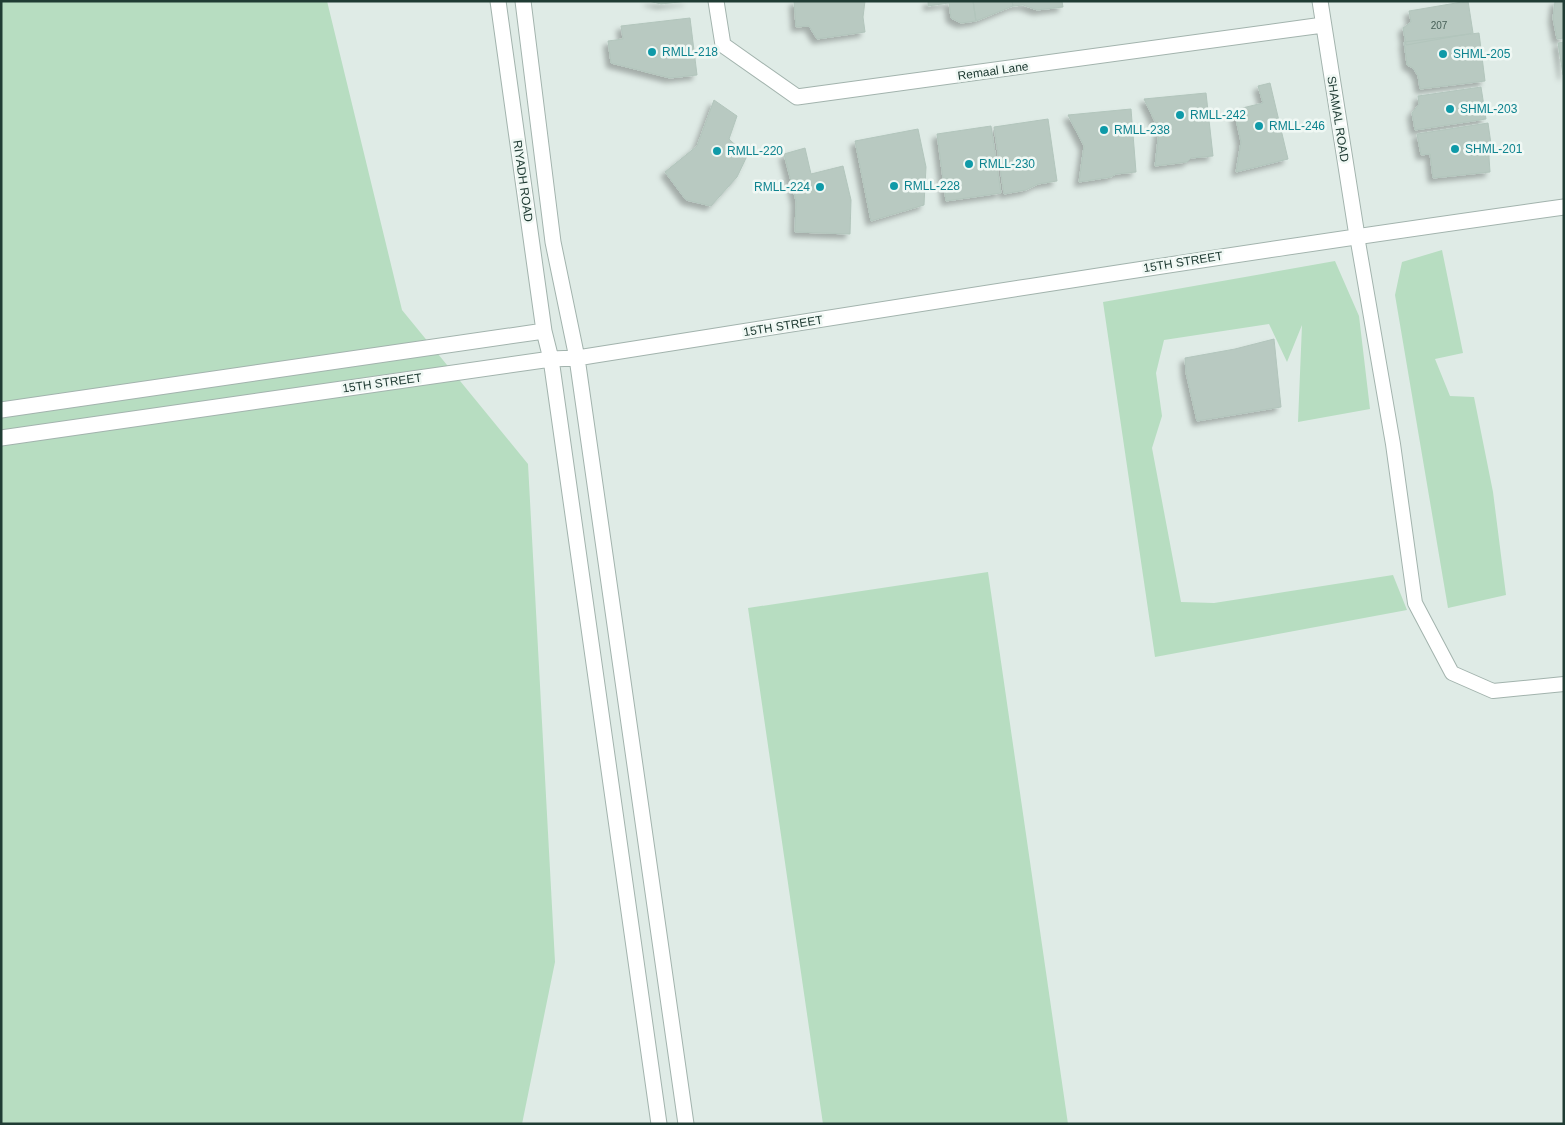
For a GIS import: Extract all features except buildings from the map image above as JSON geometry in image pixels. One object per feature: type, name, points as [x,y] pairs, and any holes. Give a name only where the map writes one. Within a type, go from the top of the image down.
[{"type":"street","name":"RIYADH ROAD","points":[[498,1],[544,331],[551,360],[658,1124]]},
{"type":"street","name":"RIYADH ROAD","points":[[523,1],[553,242],[577,358],[686,1124]]},
{"type":"street","name":"Remaal Lane","points":[[716,1],[723,45],[797,97],[1323,26]]},
{"type":"street","name":"SHAMAL ROAD","points":[[1320,1],[1357,236]]},
{"type":"street","name":"15TH STREET","points":[[1,438],[551,360],[577,358],[1357,236],[1564,207]]},
{"type":"street","points":[[1,410],[544,331]]},
{"type":"lane","points":[[1357,236],[1393,444],[1415,603],[1452,673],[1493,691],[1564,684]]},
{"type":"green space","points":[[1,1],[327,1],[402,310],[528,464],[555,962],[522,1124],[1,1124]]},
{"type":"green space","points":[[1442,250],[1463,353],[1435,359],[1450,396],[1474,397],[1493,492],[1506,595],[1448,608],[1395,295],[1402,262]]},
{"type":"green space","points":[[1335,261],[1359,316],[1370,409],[1298,422],[1302,325],[1287,362],[1269,324],[1164,340],[1156,373],[1162,416],[1152,448],[1181,602],[1214,603],[1393,575],[1407,610],[1155,657],[1103,302]]},
{"type":"green space","points":[[988,572],[1068,1124],[823,1124],[748,608]]},
{"type":"place","name":"RMLL-218","points":[[652,52]]},
{"type":"place","name":"SHML-205","points":[[1443,54]]},
{"type":"place","name":"SHML-203","points":[[1450,109]]},
{"type":"place","name":"RMLL-242","points":[[1180,115]]},
{"type":"place","name":"RMLL-246","points":[[1259,126]]},
{"type":"place","name":"RMLL-238","points":[[1104,130]]},
{"type":"place","name":"SHML-201","points":[[1455,149]]},
{"type":"place","name":"RMLL-220","points":[[717,151]]},
{"type":"place","name":"RMLL-230","points":[[969,164]]},
{"type":"place","name":"RMLL-228","points":[[894,186]]},
{"type":"place","name":"RMLL-224","points":[[820,187]]}]
